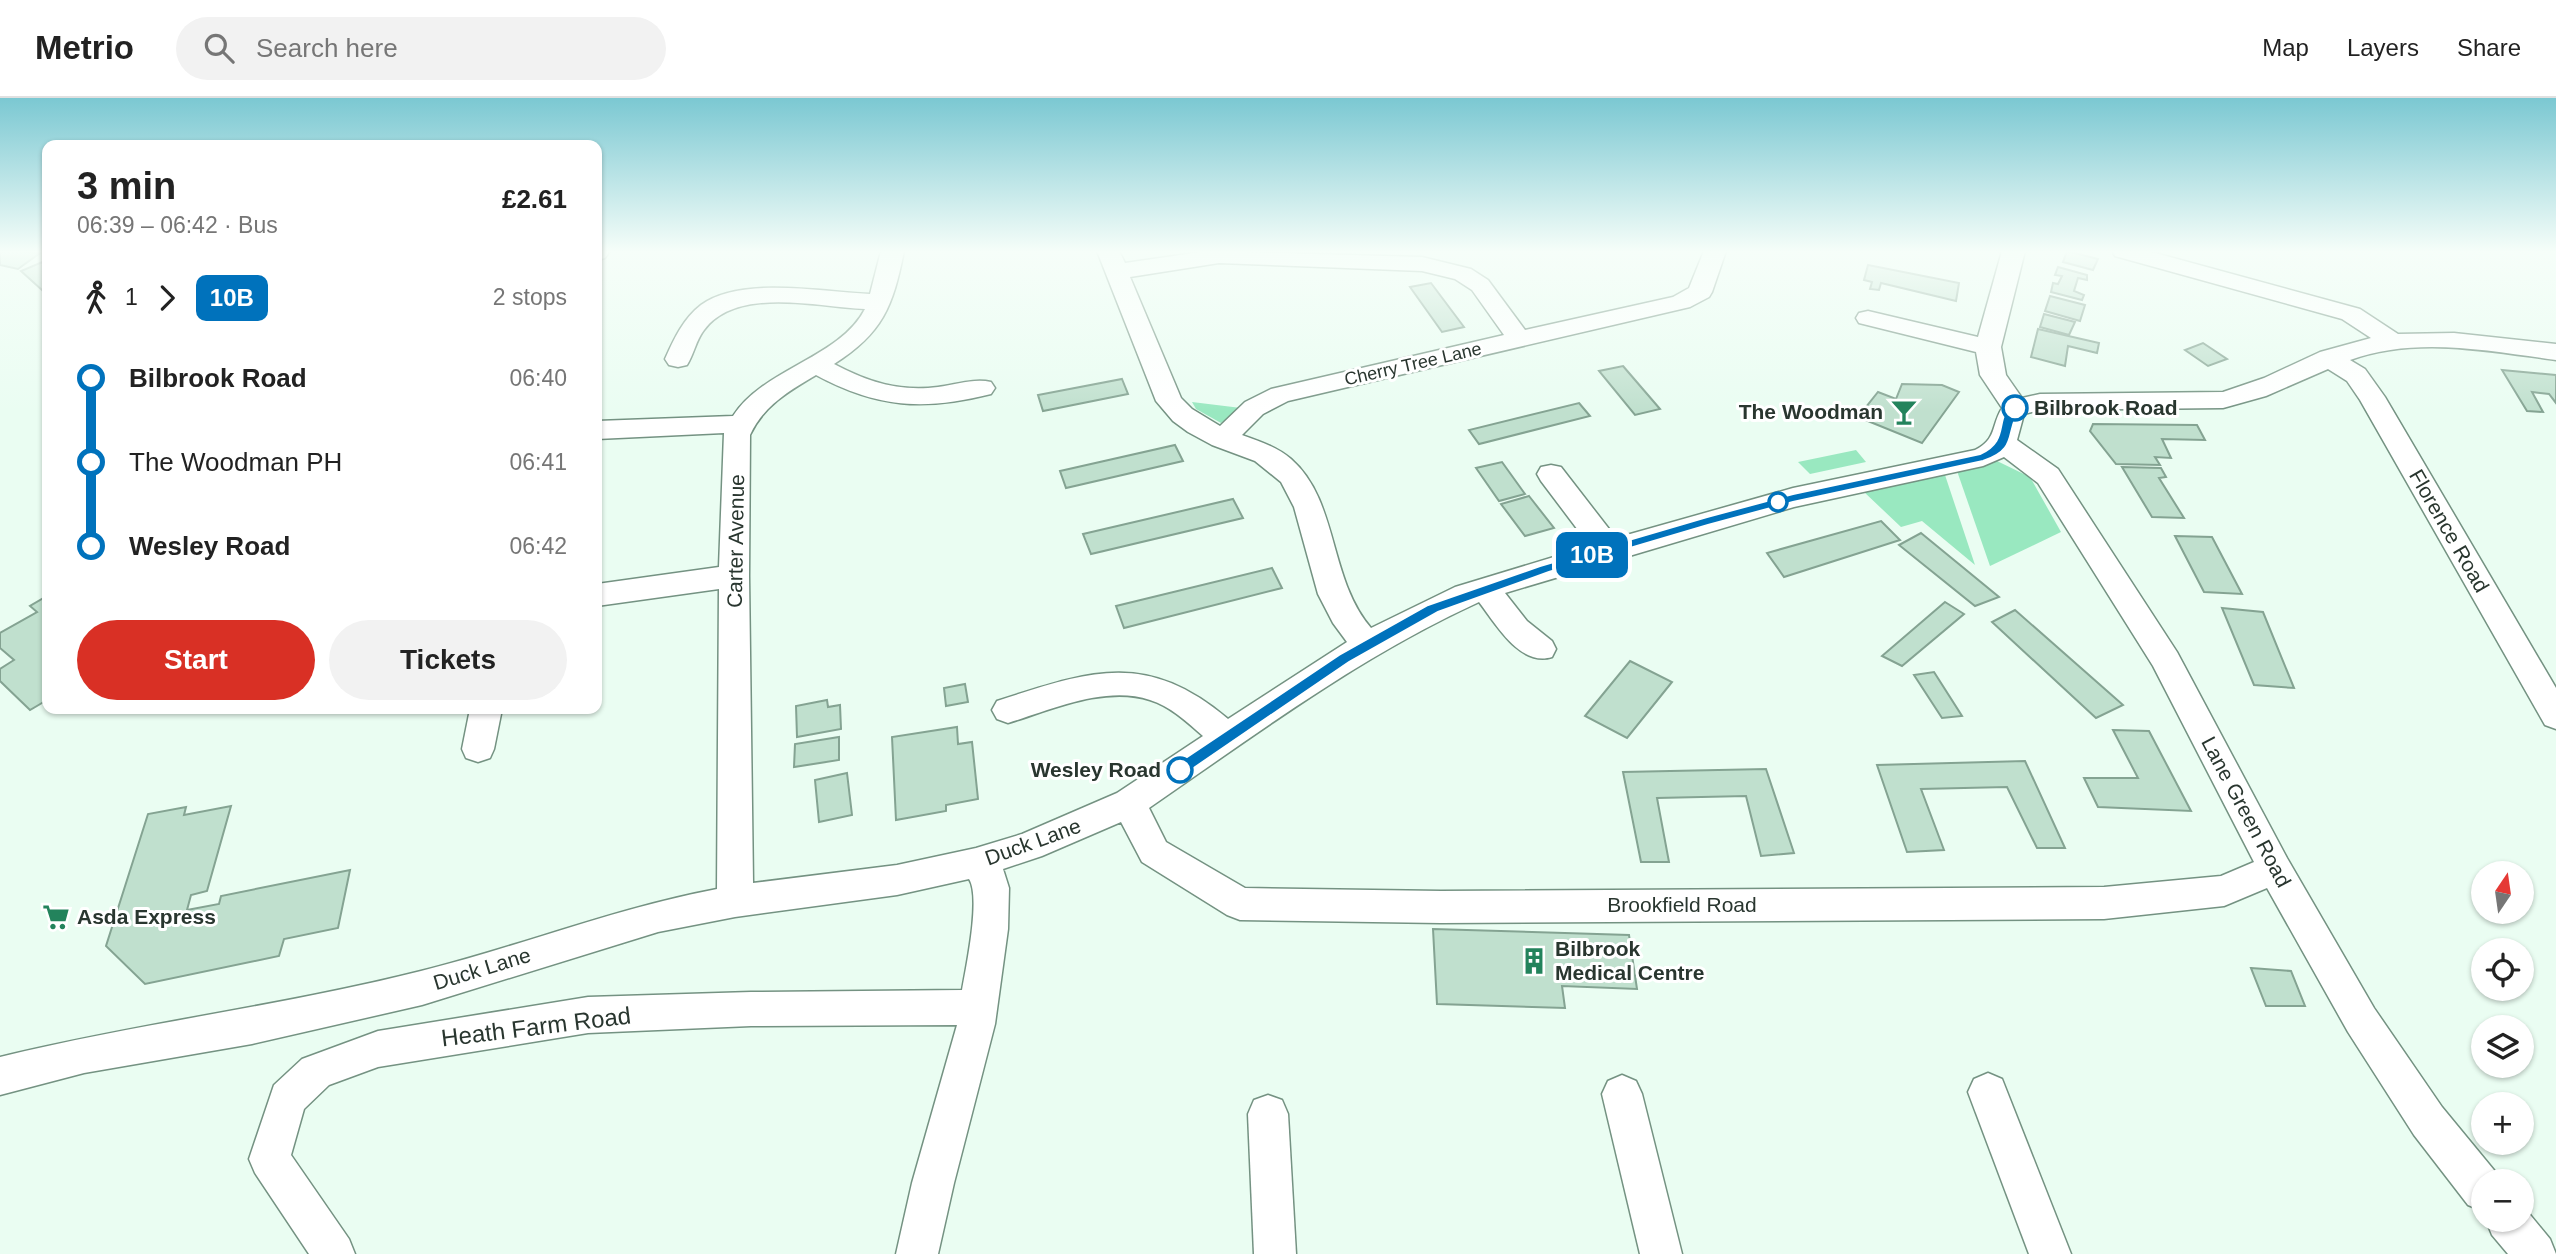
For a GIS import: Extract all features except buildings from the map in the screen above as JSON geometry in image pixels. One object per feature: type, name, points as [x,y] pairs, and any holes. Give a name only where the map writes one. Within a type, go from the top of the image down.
[{"type":"street","points":[[678,359],[694,326],[721,305]]},
{"type":"street","points":[[602,430],[740,424],[770,393],[817,365],[858,335],[871,320],[879,305]]},
{"type":"street","points":[[1130,305],[1169,401],[1179,415],[1194,426],[1255,451],[1289,472],[1303,493],[1312,517],[1329,583],[1340,609],[1367,644]]},
{"type":"street","points":[[1494,305],[1519,339]]},
{"type":"street","name":"Cherry Tree Lane","points":[[1222,439],[1254,408],[1280,395],[1663,305]]},
{"type":"street","points":[[1998,305],[1987,346],[1993,375],[2015,408]]},
{"type":"street","points":[[2318,305],[2351,314],[2392,341]]},
{"type":"street","points":[[1868,318],[1987,346]]},
{"type":"street","points":[[2003,443],[2008,432],[2009,415],[2015,408],[2039,402],[2223,400],[2252,393],[2329,358],[2392,341],[2454,342],[2556,352]]},
{"type":"street","name":"Florence Road","points":[[2329,358],[2356,375],[2372,397],[2556,716]]},
{"type":"street","points":[[817,365],[861,389],[905,399],[982,388]]},
{"type":"street","name":"Carter Avenue","points":[[735,901],[734,576],[737,435],[740,424]]},
{"type":"street","name":"Duck Lane","points":[[0,1076],[84,1055],[264,1024],[422,988],[657,916],[735,901],[897,880],[976,863],[1030,846],[1129,803],[1367,644],[1433,608],[1485,588],[1609,550],[1793,498],[1983,457],[1995,452],[2003,443]]},
{"type":"street","name":"Lane Green Road","points":[[2003,443],[2048,476],[2166,660],[2275,869],[2361,1020],[2428,1121],[2471,1175]]},
{"type":"street","points":[[1551,474],[1609,550]]},
{"type":"street","points":[[602,593],[734,576]]},
{"type":"street","points":[[1485,588],[1516,629],[1541,649]]},
{"type":"street","points":[[1008,710],[1105,684],[1143,685],[1180,699],[1227,737]]},
{"type":"street","points":[[478,749],[485,714]]},
{"type":"street","name":"Brookfield Road","points":[[1129,803],[1154,852],[1240,904],[1468,906],[2104,903],[2224,891],[2275,869]]},
{"type":"street","points":[[917,1254],[978,1007],[990,929],[991,888],[988,875],[976,863]]},
{"type":"street","name":"Heath Farm Road","points":[[334,1254],[269,1159],[288,1098],[316,1072],[334,1064],[379,1049],[588,1015],[751,1009],[978,1007]]},
{"type":"street","points":[[1988,1092],[2050,1254]]},
{"type":"street","points":[[1622,1094],[1661,1254]]},
{"type":"street","points":[[1268,1114],[1275,1254]]},
{"type":"street","points":[[2517,1232],[2535,1254]]},
{"type":"green space","points":[[1192,402],[1241,408],[1221,423],[1196,409]]},
{"type":"green space","points":[[1856,450],[1866,462],[1810,474],[1798,462]]},
{"type":"green space","points":[[1997,461],[2030,477],[2061,532],[1990,566],[1957,471]]},
{"type":"green space","points":[[1943,469],[1975,565],[1922,521],[1901,527],[1863,491]]},
{"type":"bus line","name":"10B","points":[[1180,770],[1344,658],[1433,608],[1545,569],[1707,521],[1793,498],[1983,457],[1995,452],[2006,438],[2009,415],[2015,408]]},
{"type":"place","name":"Bilbrook Road","points":[[2015,408]]},
{"type":"place","name":"The Woodman","points":[[1904,412]]},
{"type":"place","name":"Wesley Road","points":[[1180,770]]},
{"type":"place","name":"Asda Express","points":[[56,917]]},
{"type":"place","name":"Bilbrook Medical Centre","points":[[1534,961]]}]
